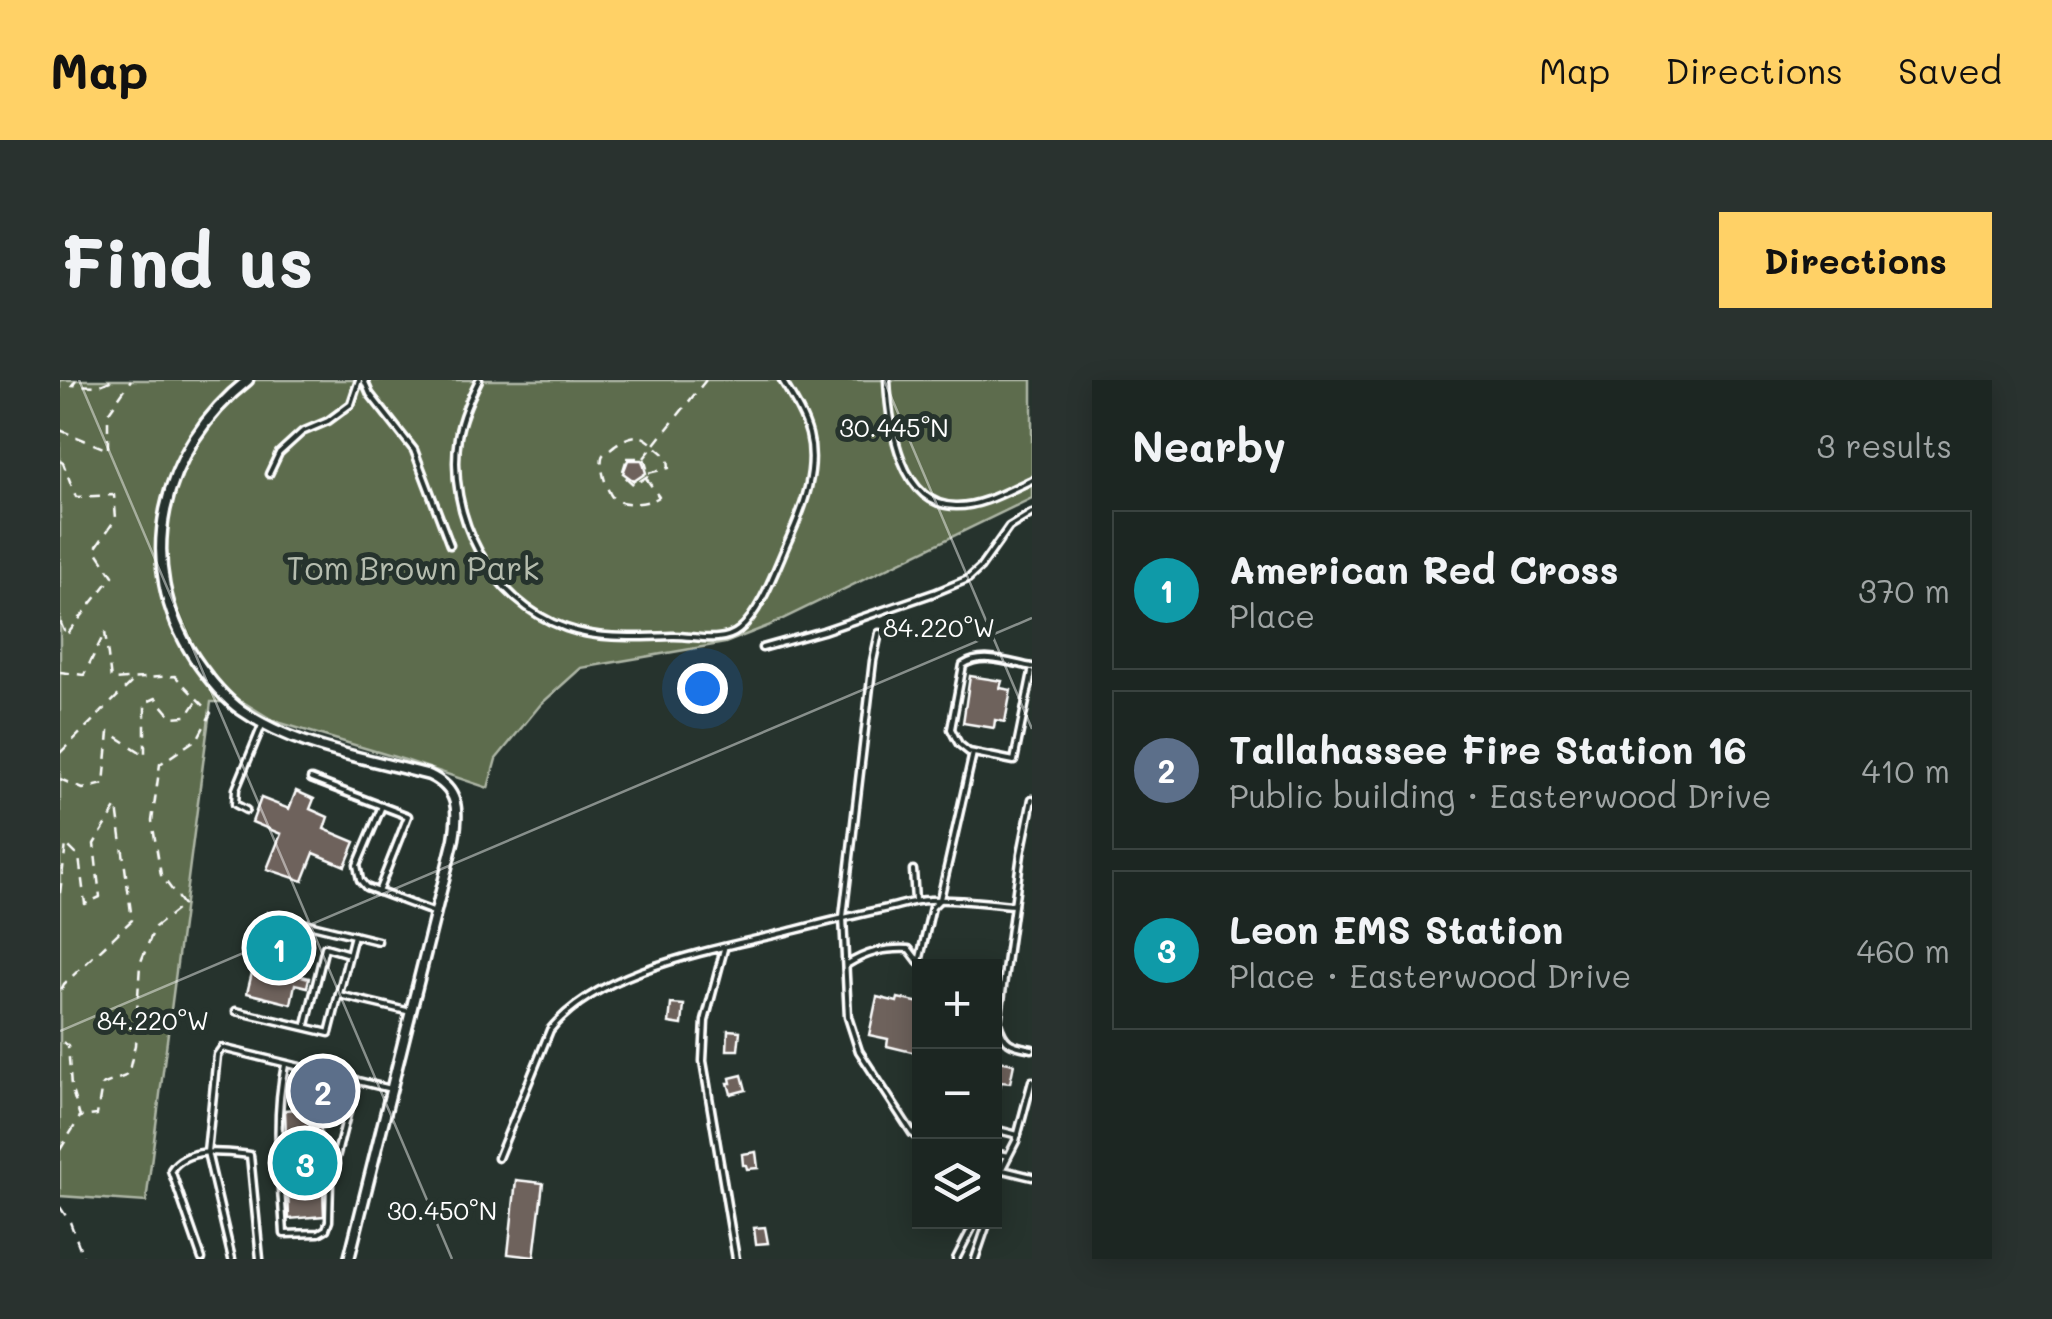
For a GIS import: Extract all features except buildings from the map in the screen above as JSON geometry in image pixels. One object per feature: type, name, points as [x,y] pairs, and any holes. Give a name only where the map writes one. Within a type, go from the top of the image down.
[{"type":"street","points":[[248,380],[218,406],[196,433],[164,514],[161,557],[167,597],[179,631],[202,670],[228,699],[263,723],[304,741],[429,775],[446,785],[455,801],[457,820],[349,1259]]},
{"type":"lane","points":[[268,474],[279,453],[302,432],[328,421],[352,404],[361,380]]},
{"type":"lane","points":[[361,380],[414,450],[450,545]]},
{"type":"lane","points":[[479,380],[462,420],[456,453],[470,532],[487,565],[513,596],[549,621],[576,631],[622,638],[726,637],[746,623],[765,593],[809,486],[810,435],[782,380]]},
{"type":"lane","points":[[887,380],[898,450],[912,481],[926,496],[946,505],[969,505],[1032,480]]},
{"type":"lane","points":[[762,648],[823,631],[968,579],[1009,527],[1032,513]]},
{"type":"lane","points":[[879,633],[843,918],[848,1017],[859,1051],[902,1120],[919,1139]]},
{"type":"lane","points":[[982,658],[1032,669],[1014,760],[972,753],[959,744],[951,729],[963,665],[982,658]]},
{"type":"lane","points":[[246,810],[235,804],[236,789],[263,723]]},
{"type":"lane","points":[[922,959],[932,907],[940,900],[972,753]]},
{"type":"lane","points":[[311,779],[408,816],[378,892]]},
{"type":"lane","points":[[1002,981],[1032,799]]},
{"type":"lane","points":[[382,806],[358,865],[360,880],[366,888],[435,913]]},
{"type":"lane","points":[[913,870],[915,902]]},
{"type":"lane","points":[[498,1158],[550,1030],[581,1001],[657,966],[843,918],[915,902],[1014,904]]},
{"type":"lane","points":[[308,924],[378,940]]},
{"type":"lane","points":[[236,1011],[329,1033],[354,935]]},
{"type":"lane","points":[[305,1028],[325,948],[349,954]]},
{"type":"lane","points":[[724,948],[705,1022],[704,1060],[736,1259]]},
{"type":"lane","points":[[846,965],[888,948],[908,949],[917,959]]},
{"type":"lane","points":[[338,995],[410,1012]]},
{"type":"lane","points":[[1002,1035],[1010,1045],[1032,1049]]},
{"type":"lane","points":[[232,1259],[207,1152],[220,1051],[226,1048],[391,1089]]},
{"type":"lane","points":[[286,1063],[279,1093],[278,1125],[284,1234],[319,1233],[326,1229],[330,1181],[356,1080]]},
{"type":"lane","points":[[1032,1081],[1018,1134],[1002,1169],[1032,1177]]},
{"type":"lane","points":[[1002,1130],[1018,1134]]},
{"type":"lane","points":[[202,1259],[171,1170],[177,1162],[207,1152],[250,1155],[260,1259]]},
{"type":"lane","points":[[1002,1154],[1008,1156]]},
{"type":"lane","points":[[956,1259],[971,1229]]},
{"type":"lane","points":[[975,1259],[985,1229]]},
{"type":"path","points":[[76,380],[72,385],[98,386],[113,380]]},
{"type":"path","points":[[60,430],[108,450],[108,413],[131,380]]},
{"type":"path","points":[[644,458],[626,458],[622,474],[634,485],[647,475],[670,468],[668,457],[654,446],[640,435],[632,434],[604,453],[600,462],[610,495],[616,501],[651,503],[659,497],[647,475],[644,458],[654,446],[706,380]]},
{"type":"path","points":[[60,461],[76,497],[114,495],[116,518],[96,549],[112,576],[66,636],[60,621]]},
{"type":"path","points":[[60,672],[84,675],[105,632],[111,680],[176,676],[211,713],[198,738],[160,764],[152,822],[161,876],[183,906],[155,926],[140,964],[135,1045],[128,1075],[102,1084],[97,1115],[80,1118],[60,1150]]},
{"type":"path","points":[[60,752],[135,679]]},
{"type":"path","points":[[60,779],[83,789],[104,784],[109,732],[144,755],[145,704],[156,698],[172,717],[187,716],[198,700]]},
{"type":"path","points":[[60,893],[66,844],[79,857],[85,904],[100,898],[94,844],[117,808],[132,920],[60,992]]},
{"type":"path","points":[[60,1041],[68,1045],[71,1087],[80,1118]]},
{"type":"path","points":[[60,1207],[84,1259]]},
{"type":"green space","name":"Tom Brown Park","points":[[60,380],[1032,380],[1032,498],[725,643],[581,668],[541,704],[496,759],[488,788],[274,721],[243,702],[211,702],[146,1202],[60,1196]]},
{"type":"place","name":"American Red Cross","points":[[279,948]]},
{"type":"place","name":"Tallahassee Fire Station 16","points":[[323,1091]]},
{"type":"place","name":"Leon EMS Station","points":[[305,1163]]}]
